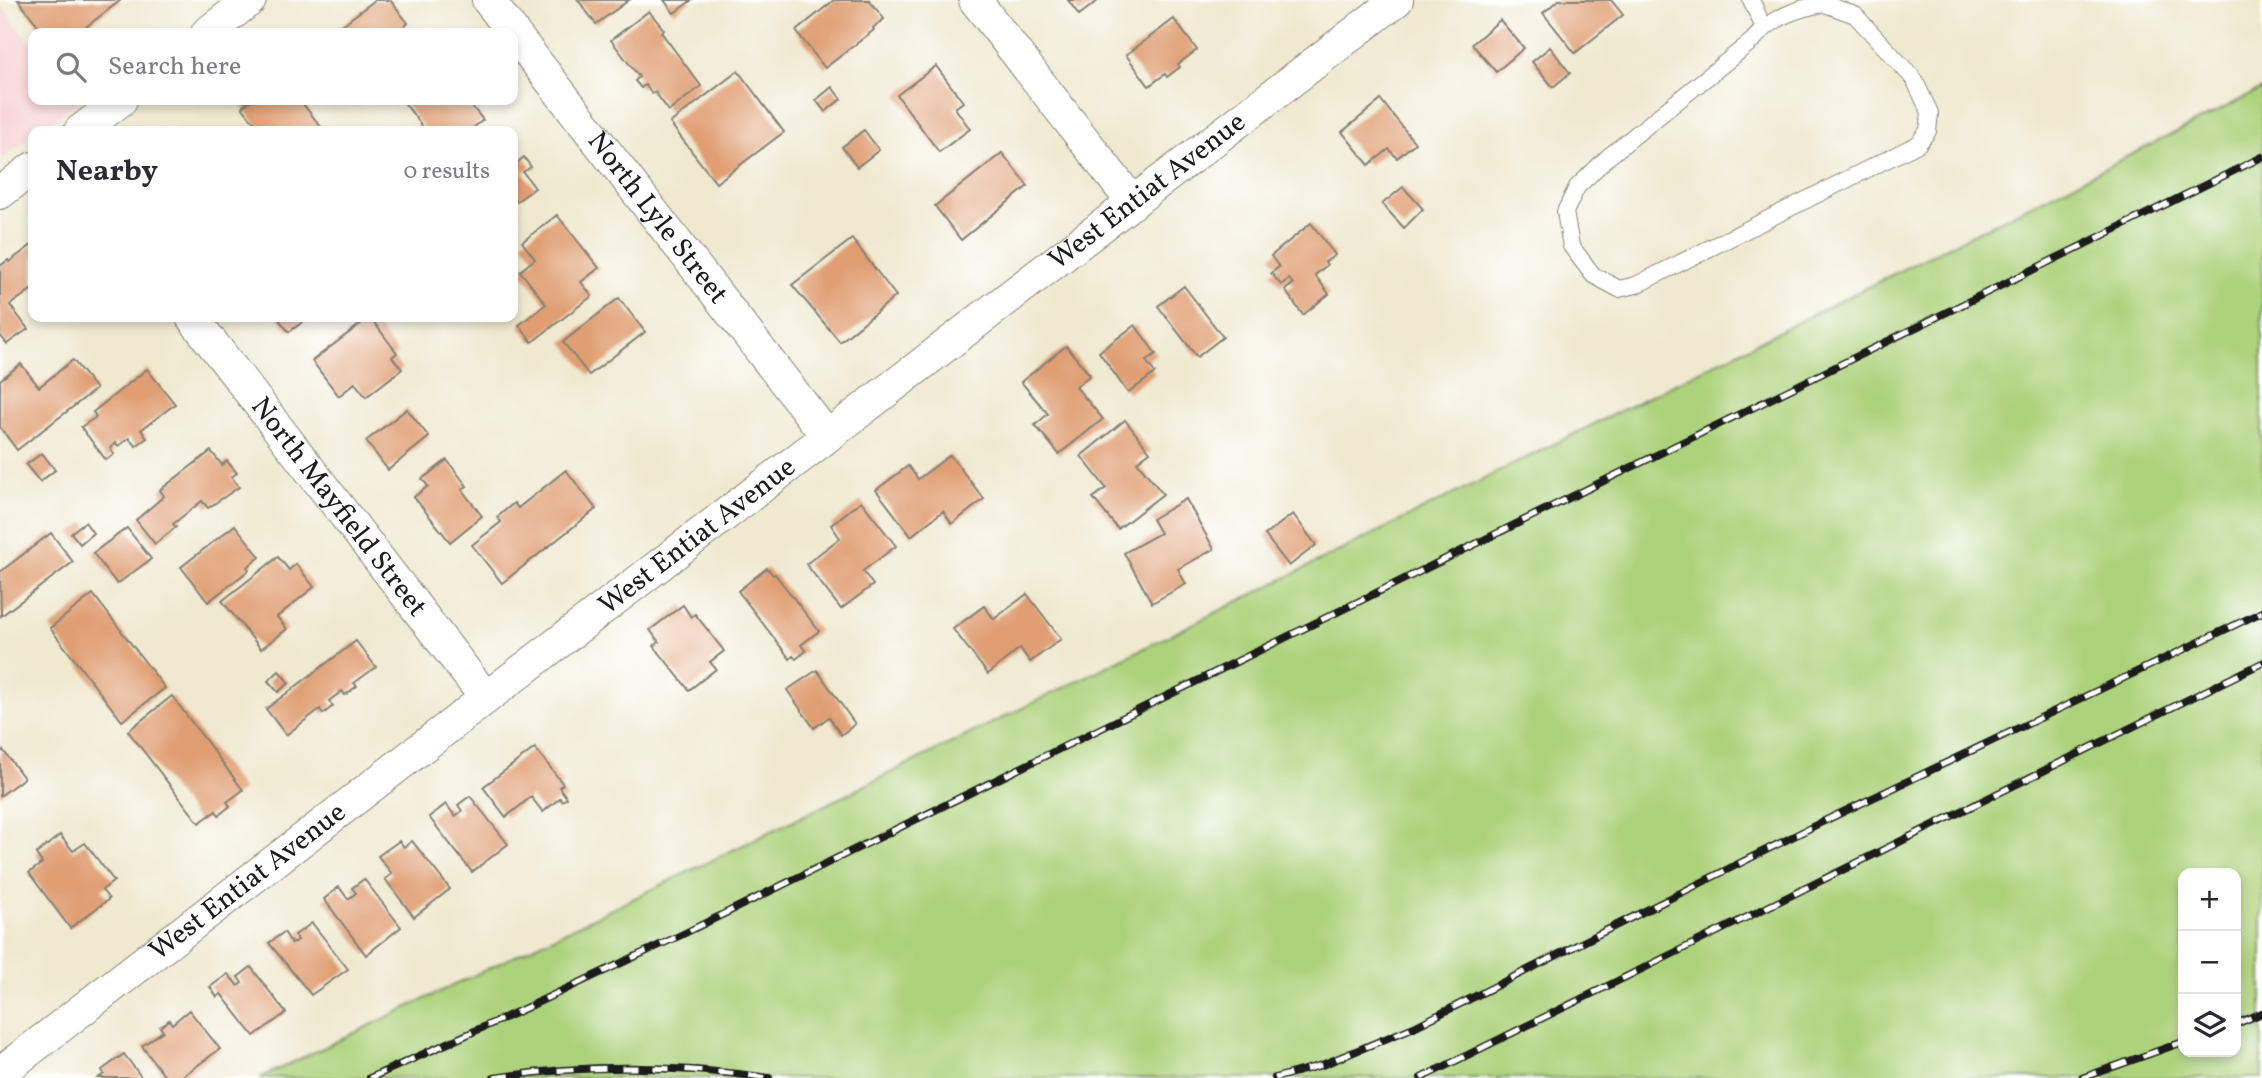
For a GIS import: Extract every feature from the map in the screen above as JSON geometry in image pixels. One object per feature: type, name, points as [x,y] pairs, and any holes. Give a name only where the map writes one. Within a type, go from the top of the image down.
[{"type":"street","points":[[214,28],[250,0]]},
{"type":"street","name":"North Lyle Street","points":[[488,0],[510,28]]},
{"type":"street","points":[[975,0],[1133,203]]},
{"type":"street","name":"West Entiat Avenue","points":[[0,1073],[1397,0]]},
{"type":"street","name":"North Lyle Street","points":[[518,39],[827,436]]},
{"type":"street","points":[[87,126],[114,105]]},
{"type":"street","points":[[0,193],[28,172]]},
{"type":"street","name":"North Mayfield Street","points":[[196,322],[486,698]]},
{"type":"lane","points":[[1751,0],[1764,28]]},
{"type":"lane","points":[[1825,4],[1855,15],[1914,79],[1930,113],[1928,131],[1917,144],[1905,152],[1636,285],[1619,289],[1593,275],[1572,246],[1569,234],[1566,212],[1577,187],[1608,158],[1752,41],[1764,28],[1799,8],[1825,4]]},
{"type":"shaded area","points":[[0,4],[28,40],[28,105],[74,105],[46,126],[28,126],[28,139],[0,160]]},
{"type":"green space","points":[[2262,89],[2262,1078],[260,1078],[1013,713]]},
{"type":"building","points":[[18,0],[121,0],[85,28],[40,28]]},
{"type":"building","points":[[375,0],[390,0],[408,23],[402,28],[338,28]]},
{"type":"building","points":[[578,0],[629,0],[596,24]]},
{"type":"building","points":[[664,0],[692,0],[674,13]]},
{"type":"building","points":[[834,0],[869,0],[884,19],[825,68],[796,31]]},
{"type":"building","points":[[1068,0],[1099,0],[1079,15]]},
{"type":"building","points":[[1559,0],[1611,0],[1623,15],[1575,53],[1543,13]]},
{"type":"building","points":[[649,11],[664,30],[661,32],[701,86],[669,111],[655,92],[652,94],[645,85],[641,88],[635,81],[639,77],[611,40]]},
{"type":"building","points":[[1174,19],[1197,50],[1178,64],[1180,67],[1167,77],[1165,74],[1149,86],[1126,55]]},
{"type":"building","points":[[1500,20],[1524,48],[1496,72],[1472,44]]},
{"type":"building","points":[[1550,47],[1570,73],[1553,87],[1532,62]]},
{"type":"building","points":[[936,66],[963,102],[955,108],[970,129],[939,152],[897,95]]},
{"type":"building","points":[[738,71],[784,132],[716,183],[670,123]]},
{"type":"building","points":[[832,87],[841,99],[825,112],[816,100]]},
{"type":"building","points":[[1381,100],[1415,143],[1397,158],[1389,149],[1369,165],[1342,132]]},
{"type":"building","points":[[304,105],[320,126],[257,126],[242,107]]},
{"type":"building","points":[[406,105],[471,105],[483,120],[475,126],[422,126]]},
{"type":"building","points":[[864,130],[879,150],[857,167],[842,147]]},
{"type":"building","points":[[1002,153],[1028,186],[961,240],[935,206]]},
{"type":"building","points":[[524,157],[531,167],[523,172],[535,188],[518,200],[518,162]]},
{"type":"building","points":[[1403,187],[1423,209],[1404,228],[1382,204]]},
{"type":"building","points":[[557,215],[599,268],[581,282],[592,296],[532,342],[519,325],[546,304],[520,271],[535,259],[522,242]]},
{"type":"building","points":[[1311,223],[1335,255],[1325,262],[1327,265],[1315,275],[1329,294],[1303,315],[1285,290],[1293,284],[1289,279],[1281,285],[1271,273],[1279,267],[1271,256]]},
{"type":"building","points":[[852,239],[896,296],[840,342],[792,285]]},
{"type":"building","points":[[28,248],[28,292],[10,305],[28,329],[7,344],[0,335],[0,266],[8,260],[9,262]]},
{"type":"building","points":[[1184,286],[1223,337],[1197,357],[1158,306]]},
{"type":"building","points":[[619,298],[645,332],[589,375],[563,342]]},
{"type":"building","points":[[281,322],[302,322],[289,332]]},
{"type":"building","points":[[363,322],[374,322],[397,353],[392,357],[402,369],[366,397],[355,383],[339,396],[312,361]]},
{"type":"building","points":[[1135,325],[1156,354],[1146,361],[1155,373],[1128,393],[1099,352]]},
{"type":"building","points":[[1066,346],[1090,375],[1076,387],[1103,419],[1059,454],[1035,425],[1048,414],[1021,382]]},
{"type":"building","points":[[73,360],[96,389],[17,450],[0,427],[0,380],[21,364],[39,387]]},
{"type":"building","points":[[147,369],[175,404],[141,430],[147,438],[136,446],[129,438],[118,446],[116,443],[110,448],[114,454],[106,460],[81,427],[96,417],[93,412]]},
{"type":"building","points":[[407,409],[429,437],[388,470],[366,441]]},
{"type":"building","points":[[1125,420],[1150,452],[1137,462],[1163,494],[1118,529],[1093,498],[1106,488],[1081,456]]},
{"type":"building","points":[[211,451],[222,465],[227,461],[237,473],[231,477],[239,487],[208,508],[202,501],[173,524],[176,527],[155,544],[136,520],[164,496],[160,490]]},
{"type":"building","points":[[42,453],[55,470],[40,482],[26,465]]},
{"type":"building","points":[[950,455],[984,499],[952,524],[943,511],[911,536],[876,490],[908,466],[918,479]]},
{"type":"building","points":[[447,460],[467,486],[462,490],[482,516],[450,542],[414,497],[428,486],[422,479]]},
{"type":"building","points":[[566,470],[596,509],[502,583],[472,545],[501,522],[497,517],[514,503],[518,508]]},
{"type":"building","points":[[1186,499],[1214,549],[1178,569],[1186,584],[1152,603],[1124,553],[1160,533],[1152,519]]},
{"type":"building","points":[[861,501],[896,546],[863,571],[873,585],[841,609],[806,564],[840,538],[831,525]]},
{"type":"building","points":[[1293,514],[1316,545],[1289,566],[1265,535]]},
{"type":"building","points":[[85,522],[93,533],[80,544],[71,533]]},
{"type":"building","points":[[235,525],[260,557],[247,567],[249,570],[208,602],[181,567]]},
{"type":"building","points":[[127,528],[151,559],[117,584],[93,553]]},
{"type":"building","points":[[51,533],[73,562],[1,616],[0,572]]},
{"type":"building","points":[[278,557],[289,570],[296,564],[314,587],[277,617],[287,629],[261,649],[222,601]]},
{"type":"building","points":[[767,568],[775,574],[819,631],[801,645],[806,651],[796,659],[793,656],[790,659],[738,591]]},
{"type":"building","points":[[93,594],[165,688],[122,721],[50,628]]},
{"type":"building","points":[[1027,594],[1061,639],[1030,662],[1020,648],[988,674],[953,629],[984,606],[994,619]]},
{"type":"building","points":[[683,605],[691,617],[695,614],[724,651],[710,662],[716,669],[689,690],[654,646],[659,642],[650,630]]},
{"type":"building","points":[[356,641],[376,667],[354,683],[357,686],[345,695],[342,691],[329,701],[333,706],[323,714],[320,709],[286,735],[266,709]]},
{"type":"building","points":[[817,670],[855,724],[841,735],[829,717],[814,728],[787,690]]},
{"type":"building","points":[[279,671],[289,683],[278,692],[268,681]]},
{"type":"building","points":[[172,696],[243,790],[227,802],[230,806],[219,815],[216,811],[199,823],[128,731]]},
{"type":"building","points":[[535,748],[563,784],[559,787],[567,798],[562,801],[560,798],[543,812],[531,797],[506,817],[483,787]]},
{"type":"building","points":[[3,750],[24,778],[0,796],[0,753]]},
{"type":"building","points":[[470,796],[508,844],[472,872],[429,817],[446,804],[455,816],[462,811],[458,805]]},
{"type":"building","points":[[60,835],[73,851],[85,843],[114,881],[102,890],[109,899],[70,928],[29,873],[42,863],[36,854]]},
{"type":"building","points":[[399,841],[404,847],[412,841],[450,889],[414,917],[385,879],[392,874],[378,856]]},
{"type":"building","points":[[364,879],[401,927],[366,955],[324,899],[339,887],[348,899],[356,893],[352,888]]},
{"type":"building","points":[[312,923],[348,969],[311,995],[269,943],[284,932],[292,944],[298,940],[295,935]]},
{"type":"building","points":[[251,967],[286,1013],[254,1036],[221,994],[217,997],[210,987],[228,974],[238,986],[242,983],[238,977]]},
{"type":"building","points":[[189,1010],[220,1049],[180,1078],[166,1078],[142,1046],[163,1031],[160,1027],[169,1020],[172,1024]]},
{"type":"building","points":[[124,1054],[142,1078],[98,1078],[104,1074],[102,1070]]},
{"type":"railway","points":[[370,1078],[681,935],[2262,157]]},
{"type":"railway","points":[[1275,1078],[1322,1065],[1414,1027],[1820,823],[2262,612]]},
{"type":"railway","points":[[1421,1078],[2262,663]]},
{"type":"railway","points":[[2241,1022],[2262,1013]]},
{"type":"railway","points":[[2082,1078],[2178,1044]]},
{"type":"railway","points":[[494,1078],[597,1068],[666,1069],[769,1078]]}]
